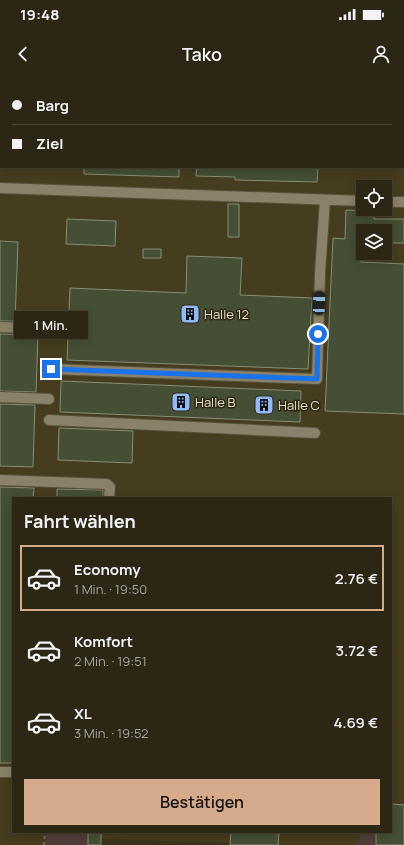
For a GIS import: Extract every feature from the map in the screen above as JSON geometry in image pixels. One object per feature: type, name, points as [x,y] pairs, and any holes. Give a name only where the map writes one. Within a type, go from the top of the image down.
[{"type":"lane","points":[[0,188],[356,201]]},
{"type":"lane","points":[[51,369],[317,379],[320,273],[325,200]]},
{"type":"lane","points":[[392,202],[404,202]]},
{"type":"lane","points":[[0,327],[52,328]]},
{"type":"lane","points":[[0,397],[49,399]]},
{"type":"lane","points":[[49,420],[315,433]]},
{"type":"lane","points":[[0,480],[109,485],[109,497]]},
{"type":"lane","points":[[0,772],[12,772]]},
{"type":"path","points":[[44,845],[45,833]]},
{"type":"shaded area","points":[[0,168],[404,168],[404,845],[229,845],[229,843],[101,839],[101,845],[0,845]]},
{"type":"shaded area","points":[[46,833],[88,833],[88,845],[46,845]]},
{"type":"shaded area","points":[[361,833],[375,833],[375,845],[356,845]]},
{"type":"building","points":[[84,168],[179,168],[179,177],[84,174]]},
{"type":"building","points":[[197,168],[318,168],[317,182],[235,180],[235,177],[196,176]]},
{"type":"building","points":[[228,204],[239,204],[239,237],[228,237]]},
{"type":"building","points":[[346,210],[356,210],[356,216],[374,216],[374,219],[404,219],[404,243],[392,243],[392,224],[356,224],[356,260],[361,260],[361,262],[404,264],[404,414],[325,411],[333,238],[345,239]]},
{"type":"building","points":[[67,219],[116,221],[115,246],[66,244]]},
{"type":"building","points":[[0,241],[18,242],[15,321],[0,321]]},
{"type":"building","points":[[143,249],[161,249],[161,258],[143,258]]},
{"type":"building","name":"Halle 12","points":[[187,256],[242,258],[240,295],[312,298],[308,369],[67,360],[70,288],[186,293]]},
{"type":"building","points":[[0,334],[38,335],[36,392],[0,391]]},
{"type":"building","points":[[61,381],[301,391],[300,422],[60,412]]},
{"type":"building","points":[[0,404],[35,405],[33,467],[0,466]]},
{"type":"building","points":[[59,428],[133,431],[132,463],[58,460]]},
{"type":"building","points":[[0,487],[34,488],[33,497],[12,497],[12,763],[0,763]]},
{"type":"building","points":[[57,489],[103,490],[103,497],[57,497]]},
{"type":"building","points":[[392,804],[404,805],[404,845],[376,845],[376,833],[392,833]]},
{"type":"building","points":[[88,833],[101,833],[101,845],[88,845]]},
{"type":"building","points":[[231,833],[279,833],[278,845],[230,845]]},
{"type":"place","name":"Halle 12","points":[[190,314]]},
{"type":"place","name":"Halle B","points":[[181,402]]},
{"type":"place","name":"Halle C","points":[[264,405]]},
{"type":"route","points":[[51,369],[317,379],[318,334]]}]
